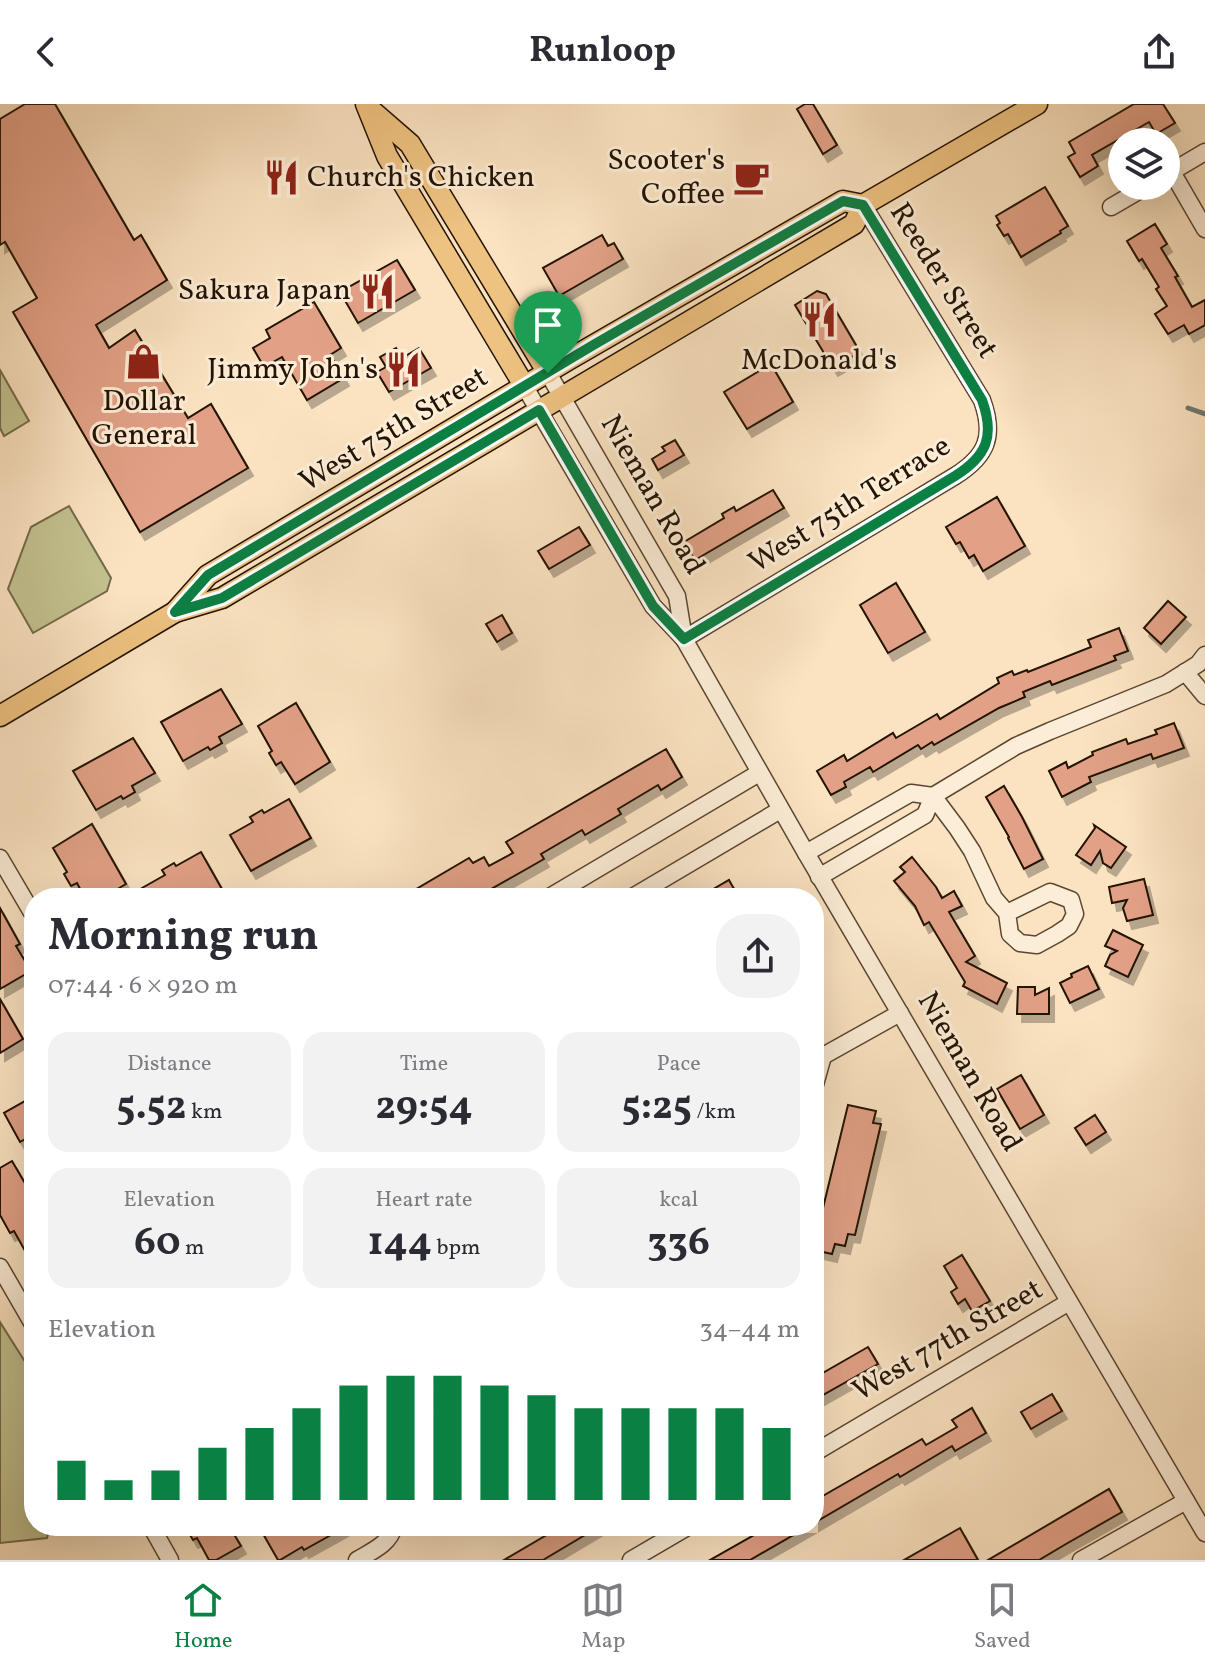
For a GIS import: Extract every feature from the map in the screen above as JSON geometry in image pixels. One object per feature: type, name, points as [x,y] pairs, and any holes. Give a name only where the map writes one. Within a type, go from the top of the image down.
[{"type":"main road","name":"West 75th Street","points":[[0,716],[175,612],[222,598],[854,224],[863,205],[1037,104]]},
{"type":"main road","name":"Nieman Road","points":[[368,106],[410,144],[548,373]]},
{"type":"main road","name":"Nieman Road","points":[[368,106],[387,156],[525,387]]},
{"type":"main road","name":"West 75th Street","points":[[175,612],[208,575],[548,373],[843,201],[863,205]]},
{"type":"street","points":[[1180,167],[1205,152]]},
{"type":"street","points":[[1180,190],[1205,229]]},
{"type":"street","points":[[1111,207],[1123,200]]},
{"type":"street","name":"Reeder Street","points":[[863,205],[971,380],[982,400],[989,431]]},
{"type":"street","name":"Nieman Road","points":[[548,373],[677,596],[684,639]]},
{"type":"street","name":"Nieman Road","points":[[525,387],[653,606],[684,639],[819,877],[1205,1533]]},
{"type":"street","name":"West 75th Terrace","points":[[684,639],[971,466],[982,452],[989,431]]},
{"type":"street","points":[[819,877],[925,815],[933,796],[1016,746],[1166,684],[1198,664],[1205,655]]},
{"type":"street","points":[[1185,672],[1205,696]]},
{"type":"street","points":[[565,888],[759,773]]},
{"type":"street","points":[[806,853],[911,793],[933,796],[972,851],[994,898],[1007,913]]},
{"type":"street","points":[[648,888],[780,810]]},
{"type":"street","points":[[0,858],[24,899]]},
{"type":"street","points":[[824,1052],[900,1013]]},
{"type":"street","points":[[0,1267],[24,1309]]},
{"type":"street","name":"West 77th Street","points":[[824,1447],[1069,1302]]},
{"type":"street","points":[[1081,1560],[1186,1501]]},
{"type":"street","points":[[157,1536],[170,1560]]},
{"type":"street","points":[[357,1560],[392,1536]]},
{"type":"street","points":[[631,1560],[672,1536]]},
{"type":"shaded area","points":[[0,370],[29,421],[4,436],[0,428]]},
{"type":"shaded area","points":[[69,506],[111,578],[107,591],[33,633],[8,589],[31,527]]},
{"type":"shaded area","points":[[0,1322],[24,1360],[24,1536],[48,1536],[0,1543]]},
{"type":"building","points":[[25,104],[55,104],[134,240],[141,235],[167,280],[96,325],[109,348],[135,330],[188,418],[211,404],[248,468],[140,532],[13,312],[37,298],[5,242],[0,245],[0,119]]},
{"type":"building","points":[[813,104],[837,145],[823,154],[797,109]]},
{"type":"building","points":[[1134,104],[1163,104],[1175,123],[1166,128],[1152,128],[1149,122],[1139,128],[1108,128],[1108,146],[1092,155],[1098,166],[1080,177],[1068,157],[1075,153],[1069,142]]},
{"type":"building","points":[[1045,187],[1068,226],[1021,257],[1008,234],[1004,236],[997,225],[1000,223],[996,216]]},
{"type":"building","points":[[1155,224],[1167,244],[1161,248],[1192,307],[1205,300],[1205,325],[1189,334],[1184,325],[1168,334],[1155,314],[1167,306],[1156,289],[1159,287],[1127,241]]},
{"type":"building","points":[[602,235],[608,246],[614,243],[623,259],[559,296],[543,268]]},
{"type":"building","name":"Sakura Japan","points":[[397,260],[415,290],[358,323],[340,292]]},
{"type":"building","points":[[817,291],[826,294],[860,352],[833,368],[795,305]]},
{"type":"building","points":[[314,302],[341,348],[330,355],[344,378],[307,400],[282,357],[264,367],[253,348],[270,338],[266,330]]},
{"type":"building","name":"Jimmy John's","points":[[396,348],[402,358],[419,348],[431,368],[389,392],[377,372],[386,367],[380,357]]},
{"type":"building","points":[[771,364],[793,402],[747,429],[724,392]]},
{"type":"building","points":[[675,440],[684,455],[658,470],[652,459],[665,451],[662,447]]},
{"type":"building","points":[[773,490],[784,508],[695,560],[684,542],[724,518],[722,514],[734,507],[736,511]]},
{"type":"building","points":[[997,497],[1025,546],[983,571],[974,555],[969,558],[946,527]]},
{"type":"building","points":[[579,527],[590,545],[549,569],[538,551]]},
{"type":"building","points":[[896,583],[925,632],[888,653],[860,605]]},
{"type":"building","points":[[1168,601],[1186,617],[1161,644],[1144,628]]},
{"type":"building","points":[[502,615],[512,633],[497,642],[486,624]]},
{"type":"building","points":[[1119,628],[1128,651],[1114,656],[1116,660],[1052,685],[1050,681],[1023,692],[1025,697],[999,708],[934,745],[932,742],[921,749],[918,745],[873,772],[870,767],[844,782],[846,787],[831,795],[817,771],[844,755],[847,761],[893,733],[896,738],[937,714],[940,719],[999,683],[997,678],[1012,671],[1014,675],[1028,672],[1091,647],[1088,640]]},
{"type":"building","points":[[221,689],[242,724],[219,737],[222,743],[183,761],[161,722]]},
{"type":"building","points":[[296,703],[330,762],[295,784],[281,762],[276,765],[258,726]]},
{"type":"building","points":[[1174,723],[1184,748],[1153,759],[1151,754],[1089,777],[1091,782],[1062,797],[1049,771],[1066,762],[1068,768],[1093,755],[1092,752],[1126,739],[1128,744],[1157,734],[1155,730]]},
{"type":"building","points":[[133,738],[155,773],[132,786],[135,792],[96,810],[73,771]]},
{"type":"building","points":[[666,749],[682,777],[661,790],[658,785],[618,809],[621,814],[585,835],[582,830],[541,854],[544,859],[493,888],[418,888],[469,858],[473,863],[484,857],[489,866],[513,853],[506,842]]},
{"type":"building","points":[[1004,786],[1043,859],[1024,869],[986,797]]},
{"type":"building","points":[[289,799],[311,838],[251,871],[230,835],[253,822],[250,817]]},
{"type":"building","points":[[92,824],[126,884],[119,888],[80,888],[77,883],[71,886],[53,848]]},
{"type":"building","points":[[1094,825],[1126,847],[1111,868],[1103,863],[1100,851],[1091,865],[1076,855],[1095,828]]},
{"type":"building","points":[[201,852],[221,888],[142,888],[165,875],[162,870],[174,863],[176,866]]},
{"type":"building","points":[[912,857],[942,898],[954,891],[962,906],[949,912],[975,956],[966,962],[1007,983],[997,1004],[963,986],[965,982],[929,922],[924,925],[915,906],[894,881],[905,872],[900,867]]},
{"type":"building","points":[[1144,879],[1153,915],[1127,921],[1123,908],[1127,900],[1112,903],[1109,887]]},
{"type":"building","points":[[729,880],[733,888],[715,888]]},
{"type":"building","points":[[0,908],[20,944],[16,946],[24,959],[24,975],[0,989]]},
{"type":"building","points":[[1113,930],[1143,945],[1128,977],[1105,966],[1110,955],[1117,951],[1105,946]]},
{"type":"building","points":[[1088,966],[1099,989],[1070,1003],[1060,983]]},
{"type":"building","points":[[1018,987],[1035,987],[1035,995],[1049,988],[1049,1014],[1017,1014]]},
{"type":"building","points":[[0,999],[23,1039],[0,1053]]},
{"type":"building","points":[[1021,1075],[1044,1115],[1020,1129],[997,1089]]},
{"type":"building","points":[[24,1102],[24,1140],[20,1142],[4,1113]]},
{"type":"building","points":[[848,1105],[876,1111],[873,1123],[881,1124],[855,1235],[848,1234],[845,1246],[835,1244],[832,1254],[824,1252],[824,1204]]},
{"type":"building","points":[[1095,1115],[1106,1132],[1086,1145],[1075,1128]]},
{"type":"building","points":[[12,1161],[24,1182],[24,1249],[0,1215],[0,1168]]},
{"type":"building","points":[[962,1255],[990,1301],[972,1311],[965,1299],[958,1304],[951,1292],[957,1288],[944,1266]]},
{"type":"building","points":[[868,1347],[878,1364],[824,1394],[824,1372]]},
{"type":"building","points":[[1052,1394],[1062,1411],[1031,1429],[1021,1412]]},
{"type":"building","points":[[972,1408],[986,1433],[955,1451],[952,1446],[900,1477],[898,1474],[824,1517],[824,1495],[922,1439],[926,1445],[957,1427],[952,1420]]},
{"type":"building","points":[[1109,1489],[1122,1512],[1039,1560],[988,1560]]},
{"type":"building","points":[[960,1528],[978,1560],[904,1560]]},
{"type":"building","points":[[191,1536],[235,1536],[241,1546],[216,1560],[209,1560],[197,1538],[193,1540]]},
{"type":"building","points":[[264,1536],[329,1536],[304,1550],[302,1547],[278,1560]]},
{"type":"building","points":[[545,1536],[583,1536],[543,1560],[504,1560]]},
{"type":"building","points":[[752,1536],[792,1536],[750,1560],[710,1560]]},
{"type":"waterway","points":[[1188,408],[1205,414]]},
{"type":"place","name":"Church's Chicken","points":[[281,178]]},
{"type":"place","name":"Scooter's Coffee","points":[[751,178]]},
{"type":"place","name":"Sakura Japan","points":[[377,291]]},
{"type":"place","name":"McDonald's","points":[[819,320]]},
{"type":"place","name":"Dollar General","points":[[144,361]]},
{"type":"place","name":"Jimmy John's","points":[[404,370]]},
{"type":"route","points":[[843,201],[863,205],[971,380],[988,417],[989,431],[982,452],[971,466],[684,639],[653,606],[539,410],[222,598],[175,612],[208,575],[548,373],[843,201]]}]
